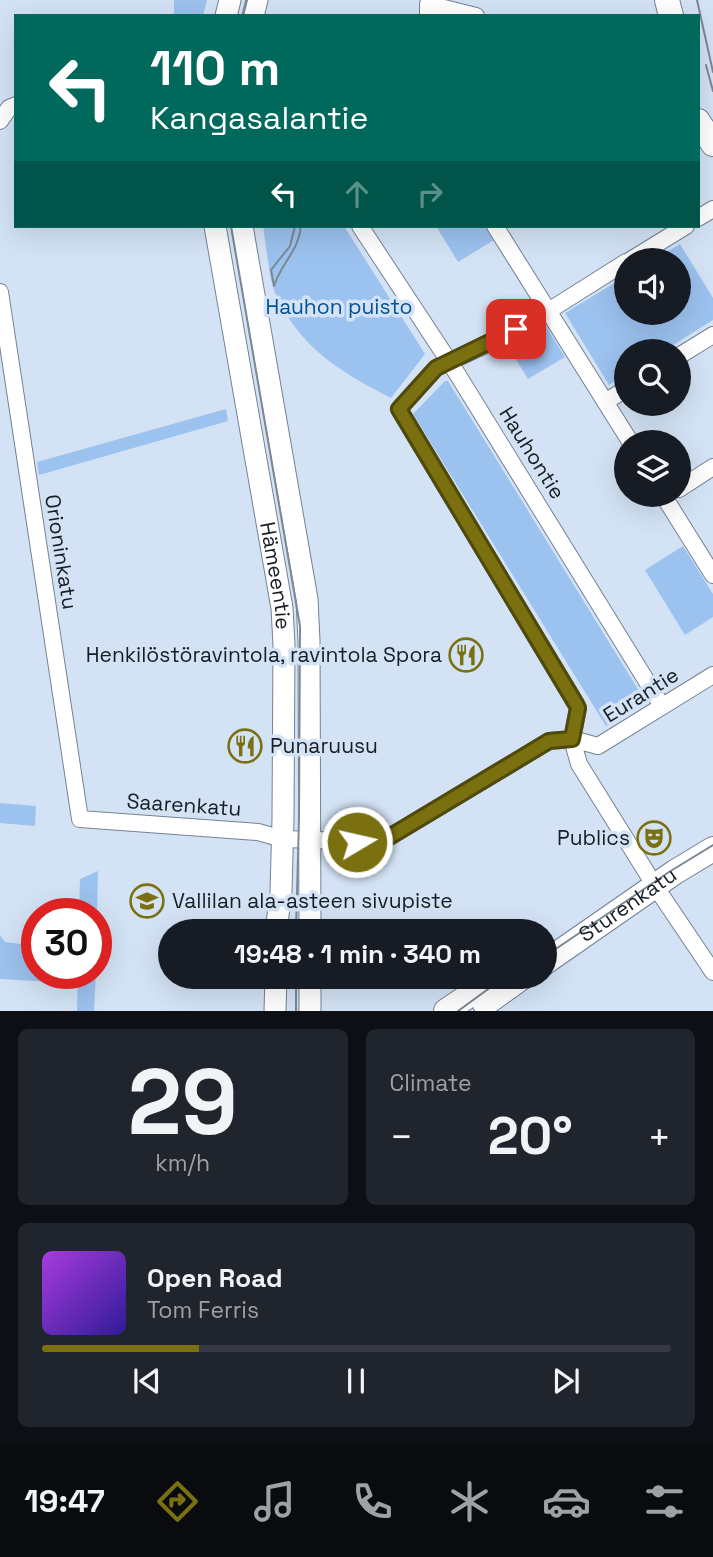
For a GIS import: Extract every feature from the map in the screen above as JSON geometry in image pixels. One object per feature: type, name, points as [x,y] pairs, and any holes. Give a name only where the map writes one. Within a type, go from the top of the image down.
[{"type":"main road","points":[[700,124],[713,144]]},
{"type":"main road","name":"Hämeentie","points":[[215,228],[282,608],[283,839],[278,919]]},
{"type":"main road","name":"Hämeentie","points":[[242,228],[307,598],[310,641],[310,919]]},
{"type":"main road","name":"Sturenkatu","points":[[557,952],[713,832]]},
{"type":"main road","name":"Sturenkatu","points":[[557,937],[651,880],[713,849]]},
{"type":"main road","points":[[275,1011],[276,989]]},
{"type":"main road","points":[[310,989],[310,1011]]},
{"type":"main road","points":[[462,1009],[484,989]]},
{"type":"main road","points":[[462,1009],[500,989]]},
{"type":"street","points":[[428,10],[460,14]]},
{"type":"street","points":[[0,121],[9,108],[14,106]]},
{"type":"street","name":"Hauhontie","points":[[361,228],[450,361],[662,706]]},
{"type":"street","points":[[496,228],[623,430]]},
{"type":"street","points":[[650,248],[683,228]]},
{"type":"street","points":[[614,270],[496,340],[436,368],[399,409],[576,704],[578,708],[572,739],[579,764],[651,880],[713,972]]},
{"type":"street","name":"Orioninkatu","points":[[0,292],[80,819]]},
{"type":"street","points":[[691,349],[713,335]]},
{"type":"street","points":[[605,402],[614,396]]},
{"type":"street","points":[[691,481],[713,467]]},
{"type":"street","points":[[672,507],[713,575]]},
{"type":"street","name":"Eurantie","points":[[283,839],[381,842],[549,741],[572,739],[598,746],[713,675]]},
{"type":"street","name":"Saarenkatu","points":[[80,819],[258,832],[283,839]]},
{"type":"green space","points":[[174,0],[207,0],[204,14],[174,14]]},
{"type":"green space","name":"Hauhon puisto","points":[[263,228],[345,228],[425,354],[391,398],[355,379],[324,357],[297,330],[276,295]]},
{"type":"green space","points":[[437,228],[486,228],[494,240],[458,262]]},
{"type":"green space","points":[[691,262],[713,298],[713,320],[683,339],[614,339],[614,382],[609,385],[565,313],[614,283],[614,325],[691,325]]},
{"type":"green space","points":[[545,325],[565,357],[528,379],[507,345]]},
{"type":"green space","points":[[448,381],[644,699],[644,703],[606,726],[413,414]]},
{"type":"green space","points":[[226,409],[228,421],[39,475],[37,462]]},
{"type":"green space","points":[[683,546],[713,594],[713,617],[685,635],[645,570]]},
{"type":"green space","points":[[0,803],[36,806],[35,826],[0,823]]},
{"type":"green space","points":[[98,871],[97,898],[79,898],[80,879]]},
{"type":"green space","points":[[0,935],[5,942],[21,944],[21,980],[0,979]]},
{"type":"green space","points":[[78,989],[95,989],[94,1011],[77,1011]]},
{"type":"tram line","points":[[244,14],[247,0]]},
{"type":"tram line","points":[[697,0],[713,72]]},
{"type":"tram line","points":[[706,65],[713,91]]},
{"type":"tram line","points":[[231,228],[300,626],[296,919]]},
{"type":"tram line","points":[[294,228],[290,246],[271,270],[274,286],[297,243],[301,228]]},
{"type":"tram line","points":[[557,948],[713,845]]},
{"type":"tram line","points":[[296,989],[296,1011]]},
{"type":"tram line","points":[[458,1011],[488,989]]},
{"type":"place","name":"Henkilöstöravintola, ravintola Spora","points":[[466,655]]},
{"type":"place","name":"Punaruusu","points":[[245,746]]},
{"type":"place","name":"Publics","points":[[654,838]]},
{"type":"place","name":"Vallilan ala-asteen sivupiste","points":[[147,901]]},
{"type":"route","points":[[357,842],[381,842],[549,741],[572,739],[578,708],[576,704],[399,409],[436,368],[516,329]]}]
